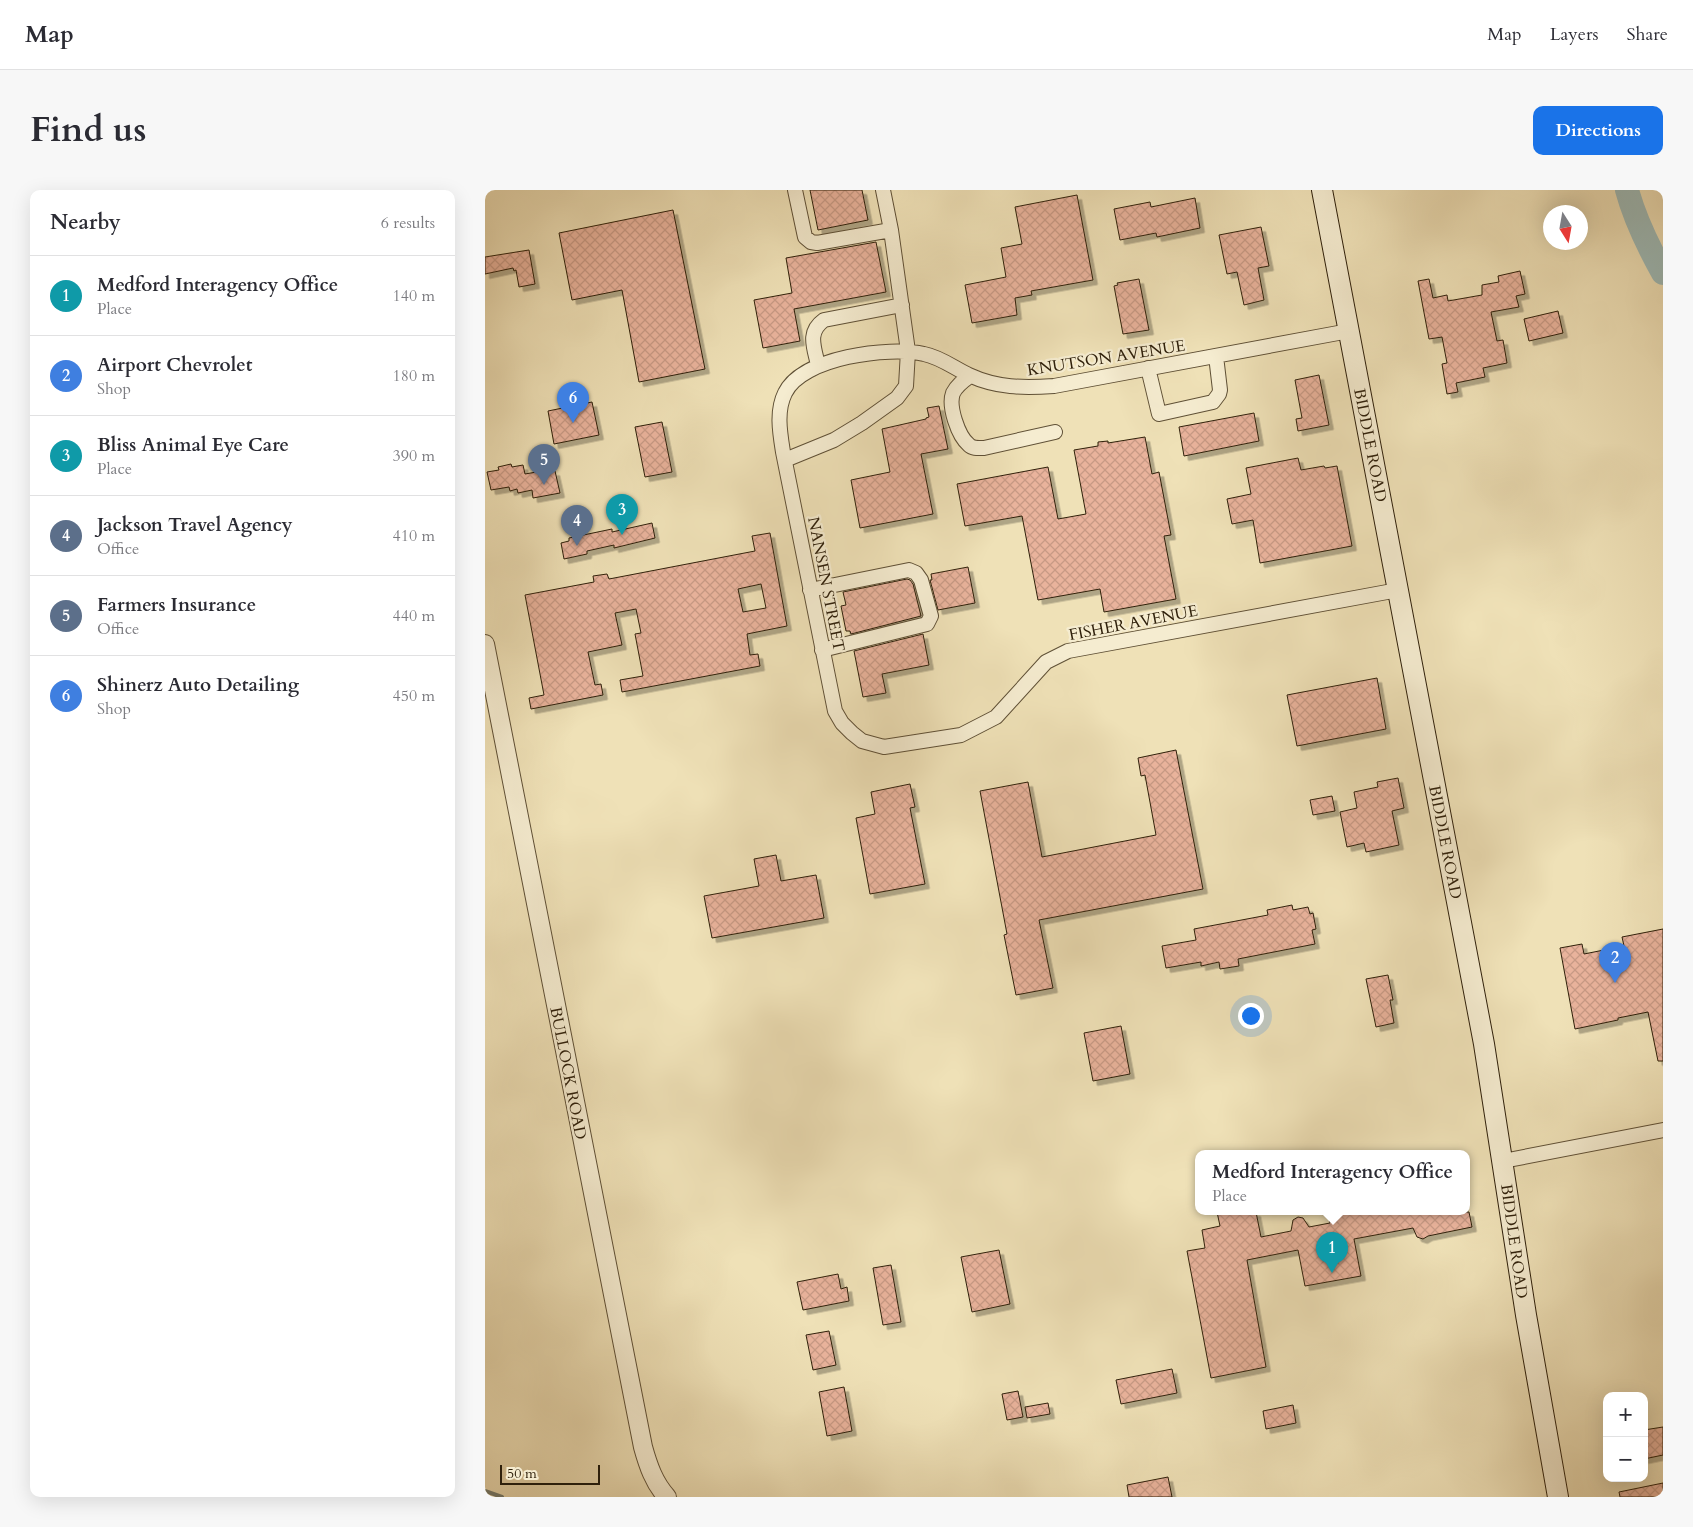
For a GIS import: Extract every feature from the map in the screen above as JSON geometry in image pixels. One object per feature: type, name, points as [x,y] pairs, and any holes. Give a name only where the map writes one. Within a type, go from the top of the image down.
[{"type":"main road","name":"BIDDLE ROAD","points":[[1322,190],[1481,1026],[1526,1315],[1558,1497]]},
{"type":"street","points":[[795,190],[805,237],[811,242],[817,244],[831,242],[891,230]]},
{"type":"street","points":[[785,460],[834,440],[862,423],[897,398],[906,386],[908,351],[891,230],[883,190]]},
{"type":"street","points":[[818,365],[813,344],[813,333],[817,325],[824,320],[902,305]]},
{"type":"street","name":"KNUTSON AVENUE","points":[[779,411],[788,387],[801,374],[818,365],[855,356],[889,351],[908,351],[925,354],[938,358],[970,376],[1006,386],[1022,388],[1054,386],[1349,331]]},
{"type":"street","points":[[1148,368],[1159,414],[1213,402],[1220,390],[1216,356]]},
{"type":"street","points":[[970,376],[958,385],[952,395],[952,406],[959,432],[968,445],[974,448],[984,448],[1055,432]]},
{"type":"street","name":"NANSEN STREET","points":[[779,411],[785,460],[835,711],[842,723],[852,733],[863,741],[874,745]]},
{"type":"street","points":[[810,590],[909,570],[916,573],[921,580],[930,609],[931,616],[927,624],[822,650]]},
{"type":"street","name":"FISHER AVENUE","points":[[874,745],[884,748],[896,747],[961,735],[980,727],[996,717],[1046,662],[1068,651],[1398,590]]},
{"type":"street","name":"BULLOCK ROAD","points":[[485,644],[643,1447],[656,1481],[667,1497]]},
{"type":"street","points":[[1503,1161],[1663,1130]]},
{"type":"building","points":[[810,190],[862,190],[868,220],[818,230]]},
{"type":"building","points":[[1077,195],[1093,280],[1031,291],[1032,295],[1015,298],[1017,315],[972,323],[965,285],[1006,277],[1001,248],[1022,244],[1015,207]]},
{"type":"building","points":[[1195,198],[1200,228],[1157,237],[1156,233],[1120,240],[1114,209],[1150,202],[1151,207]]},
{"type":"building","points":[[673,210],[705,369],[639,382],[622,290],[572,300],[559,233]]},
{"type":"building","points":[[1261,227],[1269,266],[1258,268],[1264,300],[1244,305],[1237,272],[1227,274],[1219,235]]},
{"type":"building","points":[[876,242],[886,292],[794,309],[800,341],[763,348],[754,300],[792,293],[786,258]]},
{"type":"building","points":[[529,250],[535,284],[519,287],[516,270],[514,271],[513,268],[485,274],[485,257]]},
{"type":"building","points":[[1520,271],[1525,294],[1516,296],[1519,307],[1491,312],[1497,341],[1503,340],[1507,363],[1483,368],[1485,377],[1456,383],[1458,392],[1447,394],[1442,364],[1447,363],[1442,337],[1429,339],[1418,281],[1429,279],[1433,298],[1447,295],[1448,301],[1482,295],[1482,285],[1499,282],[1498,276]]},
{"type":"building","points":[[1139,279],[1149,330],[1123,334],[1114,286],[1118,285],[1117,283]]},
{"type":"building","points":[[1558,311],[1563,333],[1529,341],[1524,319]]},
{"type":"building","points":[[1319,375],[1329,425],[1298,431],[1296,419],[1302,418],[1295,380]]},
{"type":"building","points":[[592,402],[599,435],[554,444],[548,411]]},
{"type":"building","points":[[939,406],[948,449],[921,454],[933,514],[860,528],[851,480],[890,472],[882,429],[926,419],[929,417],[927,408]]},
{"type":"building","points":[[1254,413],[1259,441],[1184,456],[1179,427]]},
{"type":"building","points":[[662,422],[672,472],[645,477],[635,427]]},
{"type":"building","points":[[1145,437],[1152,474],[1159,472],[1171,535],[1164,536],[1176,599],[1104,612],[1100,589],[1038,600],[1022,516],[965,526],[957,484],[1048,467],[1058,519],[1086,514],[1074,450],[1098,446],[1098,442],[1108,441],[1108,443]]},
{"type":"building","points":[[1298,458],[1301,470],[1337,466],[1352,546],[1260,563],[1253,520],[1232,524],[1227,499],[1251,494],[1246,468]]},
{"type":"building","points":[[511,464],[512,467],[523,465],[525,474],[548,470],[548,472],[555,471],[560,493],[533,498],[532,490],[518,493],[517,489],[510,491],[509,487],[491,490],[487,472],[499,470],[498,467]]},
{"type":"building","points":[[652,523],[655,538],[614,548],[614,545],[587,551],[587,554],[564,559],[561,543],[569,541],[569,538],[612,529],[612,532]]},
{"type":"building","points":[[770,533],[787,626],[747,634],[750,655],[758,654],[760,666],[622,692],[620,680],[643,676],[635,634],[641,633],[636,609],[615,613],[622,645],[588,652],[595,685],[601,684],[603,695],[531,709],[529,698],[544,695],[525,595],[594,582],[593,576],[607,574],[609,579],[755,551],[752,536]],"holes":[[[761,584],[766,608],[743,612],[738,589]]]},
{"type":"building","points":[[968,567],[975,603],[938,610],[930,580],[932,580],[931,574]]},
{"type":"building","points":[[907,579],[913,584],[921,616],[851,634],[850,631],[846,631],[841,606],[846,605],[843,592]]},
{"type":"building","points":[[923,634],[929,665],[882,674],[886,693],[863,697],[854,651]]},
{"type":"building","points":[[1377,678],[1386,729],[1297,746],[1287,695]]},
{"type":"building","points":[[1176,750],[1203,889],[1039,920],[1053,988],[1016,995],[1004,935],[1007,934],[980,791],[1028,782],[1042,857],[1156,835],[1145,775],[1141,776],[1138,758]]},
{"type":"building","points":[[1398,778],[1404,808],[1392,811],[1399,845],[1366,852],[1364,843],[1347,847],[1340,812],[1357,808],[1354,792],[1378,787],[1377,782]]},
{"type":"building","points":[[910,784],[915,807],[910,808],[925,884],[870,894],[856,818],[875,814],[871,792]]},
{"type":"building","points":[[1332,796],[1335,811],[1313,815],[1310,800]]},
{"type":"building","points":[[776,855],[781,881],[816,875],[824,918],[712,938],[704,896],[759,886],[754,859]]},
{"type":"building","points":[[1292,905],[1293,910],[1308,907],[1310,914],[1313,913],[1316,929],[1312,930],[1315,944],[1238,959],[1239,966],[1220,969],[1219,962],[1201,966],[1201,962],[1166,968],[1162,946],[1196,940],[1194,929],[1268,915],[1267,910]]},
{"type":"building","points":[[1663,929],[1663,1061],[1658,1061],[1648,1012],[1575,1029],[1560,948],[1582,944],[1584,954],[1624,946],[1622,937]]},
{"type":"building","points":[[1388,975],[1393,1000],[1390,1000],[1394,1023],[1376,1027],[1366,979]]},
{"type":"building","points":[[1121,1026],[1130,1074],[1093,1081],[1084,1033]]},
{"type":"building","points":[[1218,1215],[1257,1215],[1261,1237],[1291,1231],[1293,1220],[1298,1217],[1303,1218],[1309,1227],[1330,1223],[1329,1215],[1470,1215],[1472,1227],[1428,1236],[1423,1239],[1417,1237],[1413,1228],[1354,1239],[1361,1276],[1305,1286],[1298,1250],[1247,1260],[1266,1367],[1211,1378],[1187,1251],[1205,1248],[1202,1230],[1220,1226]]},
{"type":"building","points":[[999,1250],[1010,1304],[972,1312],[961,1257]]},
{"type":"building","points":[[891,1265],[901,1322],[883,1325],[873,1268]]},
{"type":"building","points":[[838,1274],[841,1289],[847,1287],[849,1301],[803,1310],[797,1282]]},
{"type":"building","points":[[829,1331],[836,1365],[813,1370],[806,1335]]},
{"type":"building","points":[[1172,1369],[1177,1393],[1121,1404],[1116,1380]]},
{"type":"building","points":[[844,1387],[852,1431],[827,1436],[819,1392]]},
{"type":"building","points":[[1018,1391],[1023,1417],[1007,1420],[1002,1394]]},
{"type":"building","points":[[1048,1403],[1050,1414],[1027,1418],[1025,1407]]},
{"type":"building","points":[[1293,1405],[1296,1423],[1266,1429],[1263,1411]]},
{"type":"building","points":[[1663,1427],[1663,1455],[1648,1458],[1648,1429]]},
{"type":"building","points":[[1168,1477],[1172,1497],[1129,1497],[1127,1485]]},
{"type":"building","points":[[1663,1483],[1663,1497],[1620,1497],[1619,1492]]},
{"type":"waterway","points":[[1627,190],[1642,233],[1663,273]]},
{"type":"waterway","points":[[485,1491],[502,1497]]},
{"type":"place","name":"Shinerz Auto Detailing","points":[[573,423]]},
{"type":"place","name":"Farmers Insurance","points":[[544,485]]},
{"type":"place","name":"Bliss Animal Eye Care","points":[[622,535]]},
{"type":"place","name":"Jackson Travel Agency","points":[[577,546]]},
{"type":"place","name":"Airport Chevrolet","points":[[1615,983]]},
{"type":"place","name":"Medford Interagency Office","points":[[1332,1273]]}]
